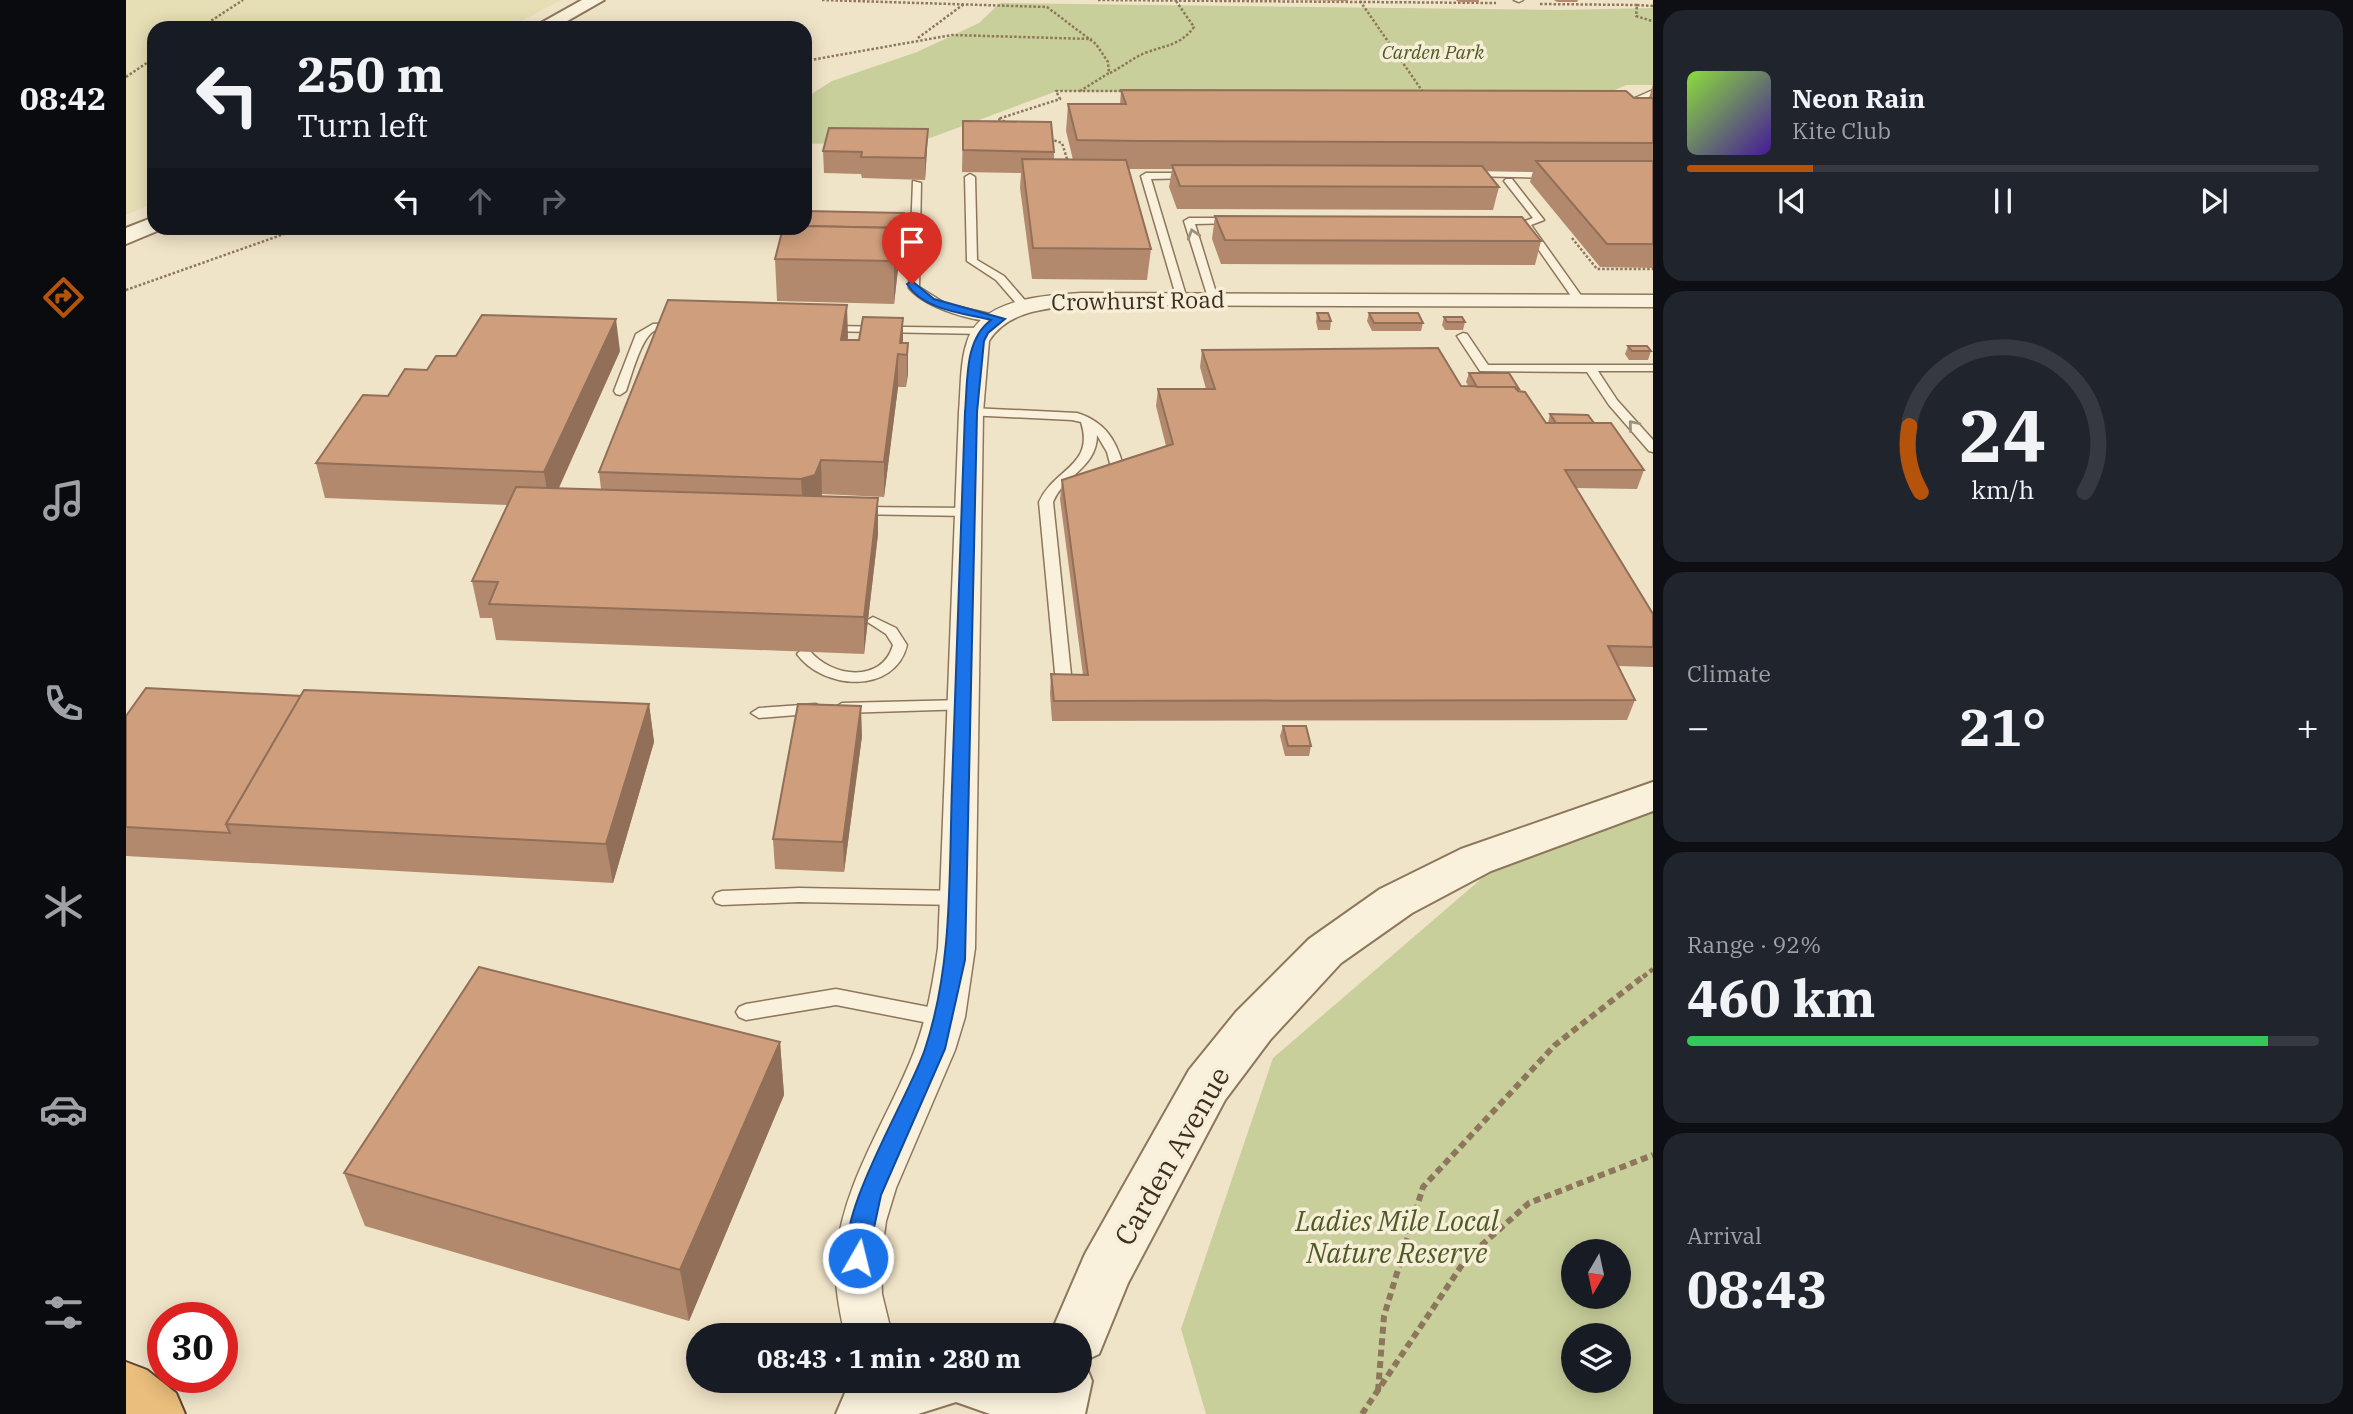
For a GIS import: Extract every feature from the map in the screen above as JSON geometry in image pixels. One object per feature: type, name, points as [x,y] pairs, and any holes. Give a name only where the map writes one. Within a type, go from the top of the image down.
[{"type":"highway","points":[[126,1391],[155,1414]]},
{"type":"street","points":[[554,21],[595,0]]},
{"type":"street","points":[[126,237],[147,227]]},
{"type":"street","name":"Crowhurst Road","points":[[1003,319],[1062,300],[1653,301]]},
{"type":"street","points":[[864,1323],[857,1276],[859,1239],[870,1195],[922,1082],[944,1018],[955,960],[971,412],[978,341],[1003,319]]},
{"type":"street","name":"Carden Avenue","points":[[1084,1323],[1105,1272],[1207,1085],[1252,1026],[1325,951],[1396,901],[1476,860],[1653,796]]},
{"type":"street","points":[[1016,1393],[1052,1414],[1059,1393]]},
{"type":"lane","points":[[1615,109],[1653,92]]},
{"type":"lane","points":[[1452,174],[1560,175]]},
{"type":"lane","points":[[1132,176],[1202,176]]},
{"type":"lane","points":[[1146,176],[1182,299]]},
{"type":"lane","points":[[970,177],[972,261],[1000,278],[1003,319]]},
{"type":"lane","points":[[1509,181],[1539,220],[1513,223]]},
{"type":"lane","points":[[916,183],[914,288],[923,297],[942,305],[1003,319]]},
{"type":"lane","points":[[1213,299],[1189,221],[1244,221]]},
{"type":"lane","points":[[1525,223],[1580,301]]},
{"type":"lane","points":[[817,328],[1003,319]]},
{"type":"lane","points":[[620,391],[645,332],[659,327],[692,327]]},
{"type":"lane","points":[[1463,336],[1484,369],[1653,368]]},
{"type":"lane","points":[[1590,368],[1614,402],[1653,448]]},
{"type":"lane","points":[[971,412],[1054,414],[1086,420],[1096,425],[1111,443],[1120,479]]},
{"type":"lane","points":[[1065,694],[1046,502],[1050,491],[1085,460],[1091,434],[1086,420]]},
{"type":"lane","points":[[844,515],[866,509],[969,512]]},
{"type":"lane","points":[[805,654],[811,665],[837,676],[862,676],[880,671],[895,660],[900,645],[891,631],[873,621]]},
{"type":"lane","points":[[759,713],[880,705],[963,705]]},
{"type":"lane","points":[[722,898],[799,895],[958,898]]},
{"type":"lane","points":[[746,1012],[836,998],[944,1018]]},
{"type":"path","points":[[211,21],[243,0]]},
{"type":"path","points":[[822,0],[1047,6],[1061,20],[1094,39],[1107,58],[1109,73]]},
{"type":"path","points":[[1098,0],[1497,4]]},
{"type":"path","points":[[1482,0],[1485,3]]},
{"type":"path","points":[[1079,91],[1109,73],[1127,66],[1144,53],[1175,46],[1189,35],[1194,27],[1176,1]]},
{"type":"path","points":[[1360,1],[1424,92],[1411,92]]},
{"type":"path","points":[[915,40],[964,2]]},
{"type":"path","points":[[1533,4],[1653,6]]},
{"type":"path","points":[[1637,5],[1636,16],[1651,21]]},
{"type":"path","points":[[812,60],[915,40],[952,36],[1094,39]]},
{"type":"path","points":[[126,77],[147,63]]},
{"type":"path","points":[[1011,124],[998,119],[1060,99],[1056,91],[1132,91]]},
{"type":"path","points":[[1050,138],[1062,143],[1069,164]]},
{"type":"path","points":[[126,290],[281,235]]},
{"type":"path","points":[[1572,238],[1597,268],[1653,269]]},
{"type":"path","points":[[1378,1391],[1384,1316],[1423,1187],[1555,1045],[1653,969]]},
{"type":"path","points":[[1362,1414],[1466,1259],[1530,1203],[1653,1155]]},
{"type":"shaded area","points":[[126,0],[561,0],[521,21],[147,21],[147,206],[126,215]]},
{"type":"green space","name":"Carden Park","points":[[1000,3],[1558,10],[1653,8],[1653,85],[1626,85],[1595,99],[1057,91],[922,141],[812,144],[812,94],[832,81],[917,52],[979,23]]},
{"type":"green space","name":"Ladies Mile Local Nature Reserve","points":[[1653,808],[1653,1414],[1206,1414],[1181,1329],[1273,1058],[1510,854]]},
{"type":"building","points":[[1121,90],[1626,91],[1634,98],[1653,98],[1653,143],[1077,140],[1068,104],[1126,104]]},
{"type":"building","points":[[963,121],[1051,122],[1054,152],[963,150]]},
{"type":"building","points":[[829,128],[928,129],[925,158],[861,157],[862,152],[823,151]]},
{"type":"building","points":[[1022,159],[1126,160],[1151,249],[1033,248]]},
{"type":"building","points":[[1536,161],[1653,161],[1653,244],[1607,244]]},
{"type":"building","points":[[1172,165],[1482,166],[1499,187],[1180,186]]},
{"type":"building","points":[[812,211],[904,213],[902,235],[898,234],[898,228],[812,226]]},
{"type":"building","points":[[1215,216],[1522,217],[1541,241],[1225,240]]},
{"type":"building","points":[[812,226],[898,228],[894,261],[775,259],[781,235],[812,235]]},
{"type":"building","points":[[668,300],[847,305],[841,340],[859,340],[863,317],[903,318],[900,343],[908,343],[907,355],[898,354],[884,462],[821,460],[815,475],[801,479],[599,472]]},
{"type":"building","points":[[1317,313],[1328,313],[1331,321],[1320,321]]},
{"type":"building","points":[[1369,313],[1418,313],[1423,323],[1374,323]]},
{"type":"building","points":[[482,315],[616,319],[544,472],[316,463],[363,395],[388,396],[405,369],[427,370],[436,356],[456,356]]},
{"type":"building","points":[[1444,317],[1462,317],[1465,322],[1447,322]]},
{"type":"building","points":[[1628,346],[1647,346],[1651,351],[1632,351]]},
{"type":"building","points":[[1438,348],[1461,386],[1515,387],[1518,391],[1525,392],[1546,423],[1611,423],[1644,470],[1565,470],[1653,614],[1653,647],[1608,646],[1635,700],[1054,701],[1051,674],[1088,675],[1062,480],[1173,444],[1158,389],[1215,389],[1202,350]]},
{"type":"building","points":[[1469,373],[1509,373],[1519,389],[1477,387]]},
{"type":"building","points":[[1550,414],[1588,415],[1594,423],[1556,423]]},
{"type":"building","points":[[516,487],[878,498],[864,617],[489,604],[498,582],[472,581]]},
{"type":"building","points":[[146,688],[301,696],[226,824],[230,833],[126,827],[126,716]]},
{"type":"building","points":[[304,690],[649,704],[606,844],[226,824]]},
{"type":"building","points":[[798,704],[861,706],[843,842],[773,839]]},
{"type":"building","points":[[1283,726],[1306,726],[1311,746],[1288,746]]},
{"type":"building","points":[[479,967],[780,1042],[680,1270],[344,1173]]},
{"type":"route","points":[[858,1258],[859,1239],[870,1195],[935,1049],[955,960],[971,412],[978,341],[989,325],[999,319],[930,301],[918,293],[912,284]]}]
